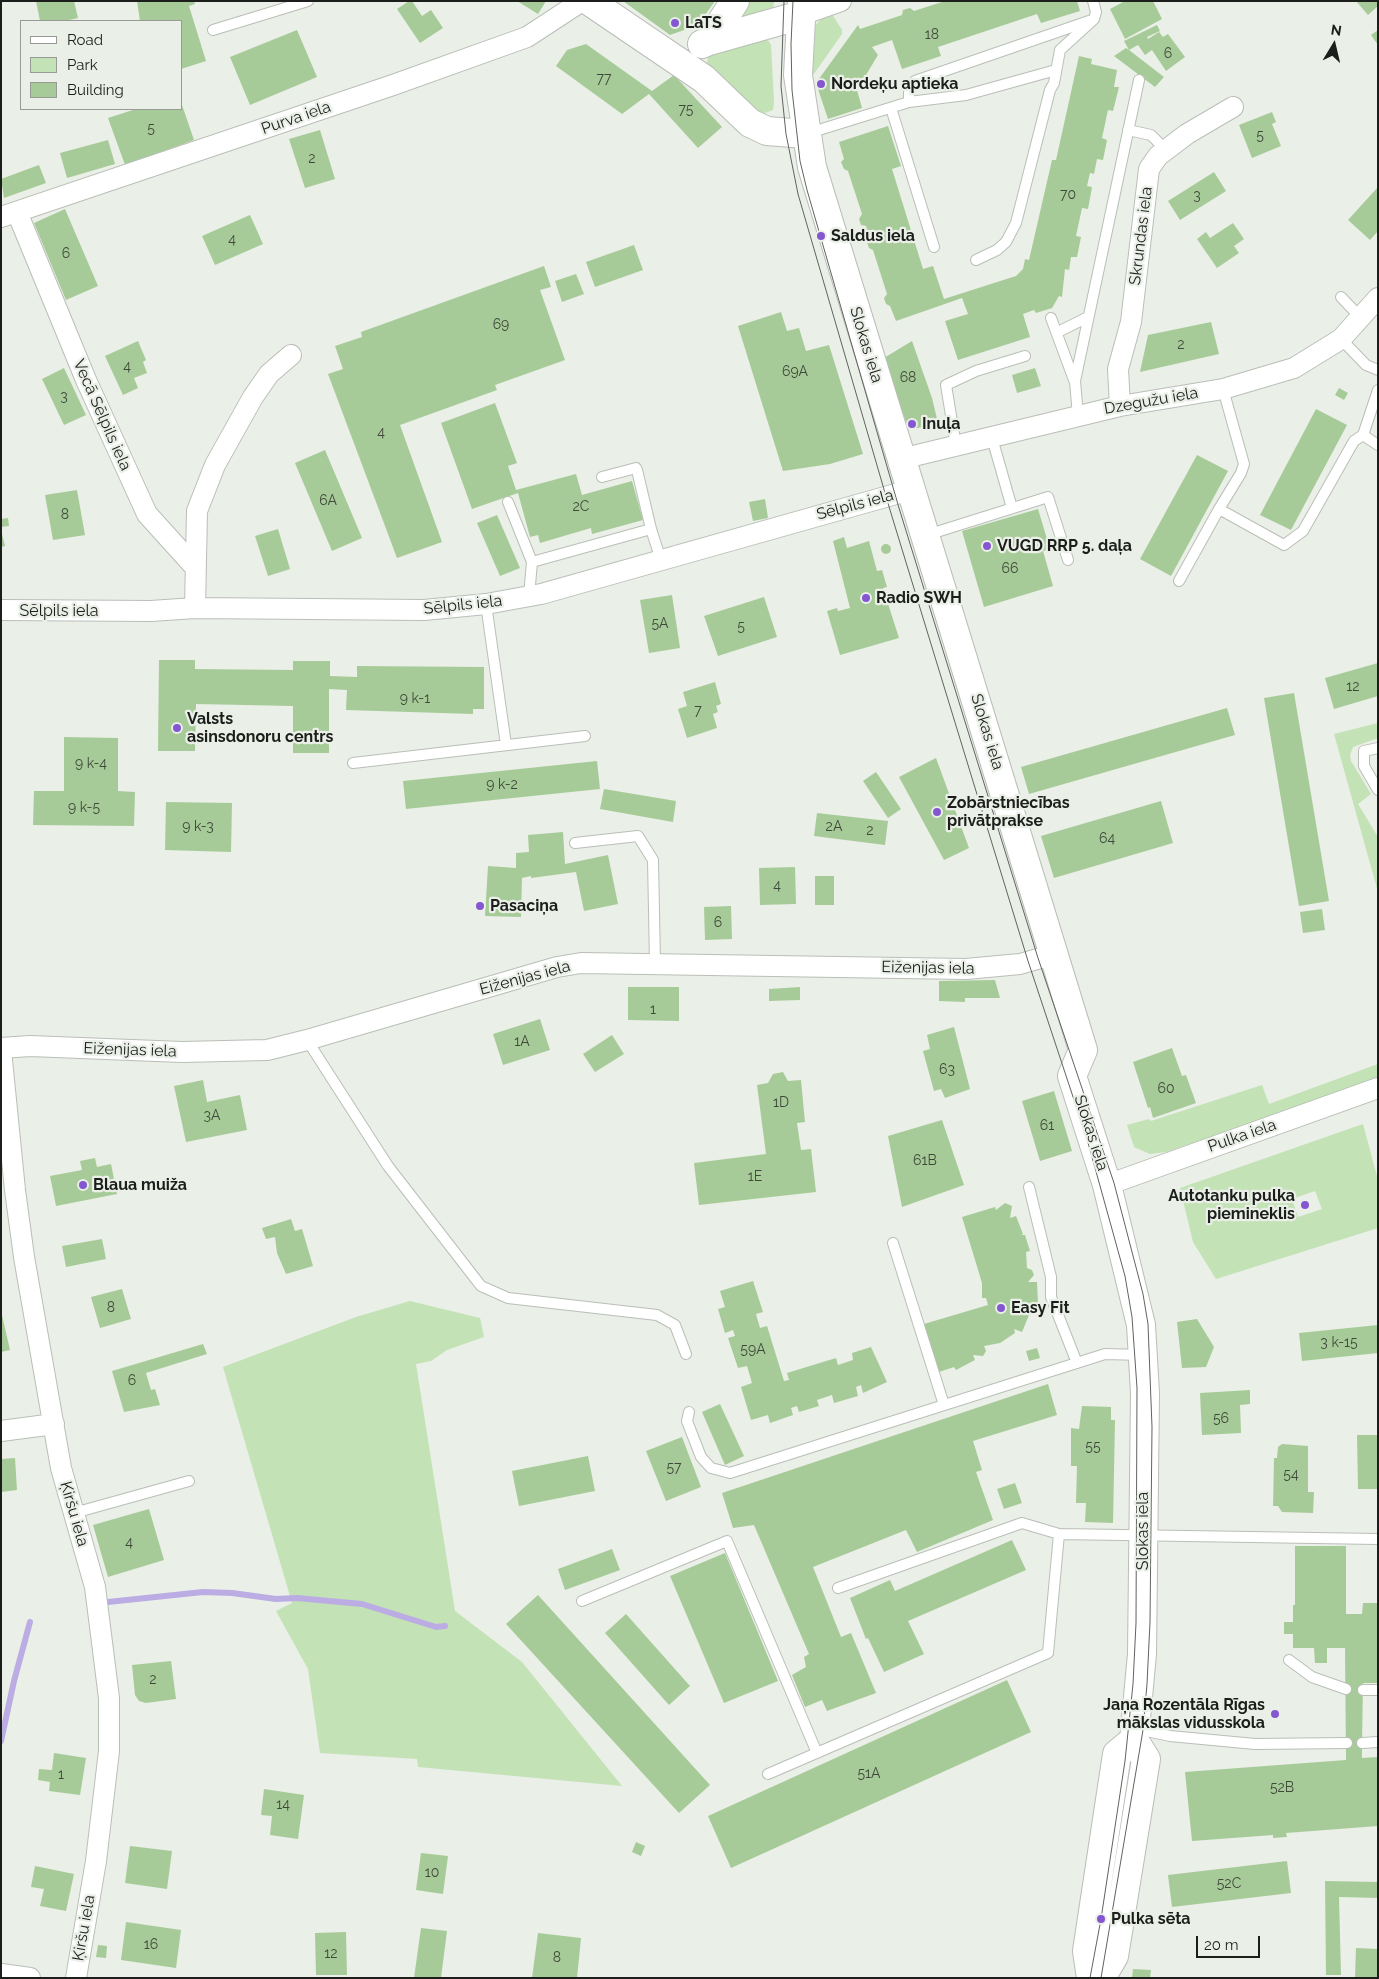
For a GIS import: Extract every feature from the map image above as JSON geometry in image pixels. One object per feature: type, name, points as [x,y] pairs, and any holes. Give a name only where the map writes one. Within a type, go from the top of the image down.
[{"type":"street","name":"Purva iela","points":[[9,214],[393,85],[527,37],[582,1]]},
{"type":"street","points":[[589,1],[704,80],[750,123],[767,131],[806,134]]},
{"type":"street","points":[[708,41],[735,1]]},
{"type":"street","points":[[676,59],[708,41],[802,8],[841,1]]},
{"type":"street","name":"Slokas iela","points":[[802,8],[798,75],[806,134],[817,186],[910,490],[926,535],[1056,954],[1083,1050],[1072,1076],[1107,1185],[1135,1292],[1144,1355],[1144,1626],[1135,1735]]},
{"type":"street","name":"Skrundas iela","points":[[1120,406],[1118,369],[1130,322],[1149,169],[1158,156],[1187,134],[1233,107]]},
{"type":"street","name":"Vecā Sēlpils iela","points":[[9,214],[147,514],[194,566]]},
{"type":"street","name":"Dzegužu iela","points":[[901,460],[1120,406],[1223,389],[1294,368],[1341,339],[1378,298]]},
{"type":"street","points":[[194,608],[197,511],[215,465],[253,397],[269,374],[291,355]]},
{"type":"street","name":"Sēlpils iela","points":[[1,610],[150,611],[194,608],[424,610],[486,604],[529,596],[910,490]]},
{"type":"street","name":"Eiženijas iela","points":[[1,1049],[30,1046],[201,1052],[266,1050],[307,1040],[568,964],[966,969],[1020,964],[1056,954]]},
{"type":"street","name":"Ķiršu iela","points":[[1,1049],[18,1220],[61,1468],[99,1608],[110,1722],[109,1750],[96,1861],[76,1978]]},
{"type":"street","name":"Pulka iela","points":[[1107,1185],[1378,1088]]},
{"type":"street","points":[[1,1431],[54,1424]]},
{"type":"street","points":[[1091,1978],[1087,1951],[1117,1754],[1135,1735],[1146,1759],[1114,1956],[1101,1978]]},
{"type":"street","points":[[1,1974],[30,1978]]},
{"type":"lane","points":[[213,30],[291,4],[308,1]]},
{"type":"lane","points":[[1060,50],[1094,19],[1096,12],[1092,1]]},
{"type":"lane","points":[[909,102],[909,91],[915,81],[1094,19]]},
{"type":"lane","points":[[976,260],[997,250],[1006,242],[1016,224],[1060,50],[1057,39],[1050,35]]},
{"type":"lane","points":[[806,134],[909,102],[966,95],[1056,70]]},
{"type":"lane","points":[[1075,381],[1139,80]]},
{"type":"lane","points":[[890,108],[934,246]]},
{"type":"lane","points":[[1128,130],[1152,135],[1166,150]]},
{"type":"lane","points":[[1340,297],[1360,317]]},
{"type":"lane","points":[[1058,332],[1088,317]]},
{"type":"lane","points":[[1051,318],[1058,332],[1075,381],[1078,416]]},
{"type":"lane","points":[[1341,339],[1366,365],[1378,370]]},
{"type":"lane","points":[[956,446],[946,385],[976,371],[1024,356]]},
{"type":"lane","points":[[1179,581],[1241,473],[1244,464],[1223,389]]},
{"type":"lane","points":[[1219,509],[1284,545],[1303,531],[1354,441],[1364,435],[1378,390]]},
{"type":"lane","points":[[1364,435],[1378,445]]},
{"type":"lane","points":[[992,438],[1012,508]]},
{"type":"lane","points":[[602,477],[636,468],[638,470],[651,529],[661,560]]},
{"type":"lane","points":[[926,535],[1048,498],[1068,560]]},
{"type":"lane","points":[[508,502],[532,562],[529,596]]},
{"type":"lane","points":[[532,562],[651,529]]},
{"type":"lane","points":[[486,604],[506,745]]},
{"type":"lane","points":[[353,763],[585,736]]},
{"type":"lane","points":[[1378,748],[1364,751],[1364,766],[1378,790]]},
{"type":"lane","points":[[575,843],[638,836],[653,860],[655,964]]},
{"type":"lane","points":[[307,1040],[388,1166],[481,1286],[508,1298],[657,1315],[675,1325],[686,1354]]},
{"type":"lane","points":[[1029,1187],[1049,1268],[1051,1297],[1077,1363]]},
{"type":"lane","points":[[894,1243],[944,1405]]},
{"type":"lane","points":[[689,1412],[687,1421],[701,1457],[711,1468],[730,1473],[1105,1354],[1144,1355]]},
{"type":"lane","points":[[74,1513],[190,1481]]},
{"type":"lane","points":[[838,1588],[1022,1523],[1060,1534],[1378,1539]]},
{"type":"lane","points":[[768,1774],[1048,1653],[1060,1534]]},
{"type":"lane","points":[[582,1601],[727,1541],[817,1753]]},
{"type":"lane","points":[[1290,1660],[1312,1677],[1346,1689]]},
{"type":"lane","points":[[1362,1690],[1378,1690]]},
{"type":"lane","points":[[1135,1735],[1170,1736],[1256,1744],[1347,1743]]},
{"type":"lane","points":[[1362,1743],[1378,1742]]},
{"type":"green space","points":[[744,1],[774,1],[773,11],[741,18],[739,14]]},
{"type":"green space","points":[[832,14],[842,30],[842,34],[811,78],[811,30],[822,18]]},
{"type":"green space","points":[[762,37],[768,40],[771,45],[774,102],[773,110],[765,113],[760,112],[709,69],[707,63],[708,58],[715,51]]},
{"type":"green space","points":[[1378,723],[1378,738],[1353,747],[1350,755],[1351,761],[1371,794],[1358,804],[1378,837],[1378,892],[1334,734]]},
{"type":"green space","points":[[1378,1064],[1378,1079],[1166,1152],[1150,1154],[1134,1147],[1127,1125],[1149,1119],[1151,1121],[1262,1085],[1269,1104]]},
{"type":"green space","points":[[1363,1124],[1378,1180],[1378,1228],[1216,1279],[1193,1242],[1180,1188]],"holes":[[[1315,1191],[1322,1209],[1298,1217],[1292,1199]]]},
{"type":"green space","points":[[410,1301],[480,1318],[484,1337],[447,1350],[431,1361],[416,1364],[455,1611],[522,1662],[622,1786],[418,1767],[417,1759],[320,1753],[308,1669],[276,1611],[292,1603],[223,1367],[356,1317]]},
{"type":"building","points":[[36,1],[74,1],[78,18],[69,20],[40,20]]},
{"type":"building","points":[[137,1],[194,1],[195,4],[189,6],[206,61],[182,69],[182,20],[140,20]]},
{"type":"building","points":[[412,1],[422,16],[431,10],[443,28],[420,43],[397,9]]},
{"type":"building","points":[[517,1],[546,1],[538,14]]},
{"type":"building","points":[[623,1],[715,1],[698,25],[670,35]]},
{"type":"building","points":[[945,1],[1077,1],[1080,11],[1041,23],[1037,14],[938,47],[941,56],[902,69],[892,40],[872,47],[878,55],[857,90],[862,108],[828,119],[816,83],[858,25],[860,29],[902,15],[903,10],[910,8],[914,11]]},
{"type":"building","points":[[1125,1],[1153,1],[1162,19],[1125,39],[1110,9]]},
{"type":"building","points":[[1356,1],[1378,1],[1378,6],[1368,15]]},
{"type":"building","points":[[1157,25],[1160,31],[1147,37],[1148,39],[1159,32],[1163,37],[1168,34],[1185,57],[1166,71],[1152,50],[1145,55],[1138,45],[1129,50],[1124,41]]},
{"type":"building","points":[[297,30],[317,77],[250,105],[230,57]]},
{"type":"building","points":[[1378,30],[1378,45],[1371,35]]},
{"type":"building","points":[[586,44],[652,91],[674,75],[722,127],[698,148],[649,94],[622,114],[556,66],[567,50]]},
{"type":"building","points":[[1126,48],[1164,77],[1155,87],[1114,56]]},
{"type":"building","points":[[1079,56],[1092,59],[1091,64],[1117,70],[1114,87],[1119,87],[1113,111],[1108,110],[1102,138],[1107,140],[1103,160],[1097,159],[1094,174],[1090,173],[1087,186],[1092,187],[1088,209],[1082,208],[1076,236],[1081,237],[1077,257],[1071,257],[1069,270],[1065,269],[1062,297],[1059,296],[1052,308],[1036,313],[1034,310],[1023,314],[1030,337],[958,360],[945,321],[968,314],[962,298],[896,321],[890,306],[886,304],[884,298],[887,294],[873,250],[869,248],[867,242],[869,237],[866,226],[861,225],[859,219],[862,214],[848,171],[844,169],[841,162],[844,159],[839,142],[888,126],[901,166],[892,169],[923,269],[933,266],[944,299],[1016,276],[1023,269],[1025,259],[1029,260],[1052,160],[1056,160]]},
{"type":"building","points":[[182,105],[194,140],[125,165],[108,118],[133,110],[182,110]]},
{"type":"building","points":[[1272,112],[1276,122],[1272,124],[1281,146],[1252,158],[1239,125]]},
{"type":"building","points":[[320,130],[335,179],[305,188],[289,139]]},
{"type":"building","points":[[108,140],[115,164],[67,178],[60,153]]},
{"type":"building","points":[[39,165],[46,183],[4,198],[1,179]]},
{"type":"building","points":[[1214,172],[1226,191],[1180,220],[1168,201]]},
{"type":"building","points":[[1378,187],[1378,231],[1370,240],[1348,220]]},
{"type":"building","points":[[65,209],[98,286],[66,300],[34,223]]},
{"type":"building","points":[[250,215],[263,244],[215,265],[202,236]]},
{"type":"building","points":[[1233,223],[1244,239],[1234,246],[1239,253],[1217,268],[1197,239],[1206,232],[1210,238]]},
{"type":"building","points":[[634,245],[643,270],[595,287],[586,262]]},
{"type":"building","points":[[544,266],[551,287],[540,290],[565,360],[495,385],[497,390],[400,425],[442,542],[397,558],[328,374],[343,369],[335,346],[362,337],[361,332]]},
{"type":"building","points":[[576,274],[584,294],[562,302],[555,281]]},
{"type":"building","points":[[781,312],[787,331],[799,328],[806,351],[829,345],[863,454],[830,464],[783,471],[738,326]]},
{"type":"building","points":[[1211,322],[1219,354],[1140,372],[1148,335]]},
{"type":"building","points":[[138,341],[146,360],[143,362],[147,373],[134,378],[138,388],[123,395],[105,356]]},
{"type":"building","points":[[912,341],[932,398],[938,423],[913,429],[908,428],[884,358]]},
{"type":"building","points":[[64,368],[86,415],[64,425],[42,379]]},
{"type":"building","points":[[1035,368],[1041,386],[1017,393],[1012,375]]},
{"type":"building","points":[[1339,388],[1348,393],[1344,400],[1335,395]]},
{"type":"building","points":[[495,403],[517,463],[508,466],[516,490],[576,474],[582,495],[632,481],[643,520],[592,534],[591,528],[540,543],[538,535],[530,537],[518,493],[472,509],[441,423]]},
{"type":"building","points":[[1316,409],[1347,425],[1291,530],[1260,515]]},
{"type":"building","points":[[325,450],[362,538],[332,551],[295,463]]},
{"type":"building","points":[[1197,455],[1228,471],[1171,576],[1140,559]]},
{"type":"building","points":[[77,490],[85,535],[53,540],[45,495]]},
{"type":"building","points":[[765,499],[768,518],[753,521],[749,502]]},
{"type":"building","points":[[1038,509],[1050,549],[1043,551],[1053,586],[984,607],[962,531]]},
{"type":"building","points":[[497,515],[520,568],[500,576],[477,523]]},
{"type":"building","points":[[8,518],[9,526],[1,527],[1,519]]},
{"type":"building","points":[[278,529],[290,569],[268,576],[255,536]]},
{"type":"building","points":[[1,530],[5,546],[1,547]]},
{"type":"building","name":"Radio SWH","points":[[844,537],[847,548],[869,541],[877,571],[882,570],[887,587],[883,588],[899,638],[840,655],[827,611],[837,608],[838,611],[850,608],[833,541]]},
{"type":"building","points":[[886,544],[891,549],[886,554],[881,549]]},
{"type":"building","points":[[672,595],[680,648],[649,653],[640,600]]},
{"type":"building","points":[[764,597],[777,637],[718,656],[704,616]]},
{"type":"building","name":"Valsts asinsdonoru centrs","points":[[159,660],[195,660],[195,669],[293,670],[293,661],[330,661],[330,676],[357,677],[357,666],[484,667],[484,709],[473,709],[473,714],[346,710],[347,690],[329,689],[329,753],[293,753],[293,706],[196,704],[195,751],[158,751]]},
{"type":"building","points":[[1378,663],[1378,696],[1334,709],[1325,678]]},
{"type":"building","points":[[715,682],[721,704],[716,706],[718,712],[713,714],[717,728],[687,738],[678,709],[687,706],[683,692]]},
{"type":"building","points":[[1294,693],[1329,901],[1299,906],[1264,698]]},
{"type":"building","points":[[1227,708],[1235,735],[1029,794],[1021,767]]},
{"type":"building","points":[[64,737],[118,738],[118,791],[135,792],[134,826],[33,825],[34,791],[64,791]]},
{"type":"building","name":"Zobārstniecības privātprakse","points":[[936,758],[969,848],[944,860],[899,777]]},
{"type":"building","points":[[597,761],[600,789],[406,809],[403,781]]},
{"type":"building","points":[[876,772],[901,809],[888,818],[863,781]]},
{"type":"building","points":[[604,789],[676,801],[673,822],[600,809]]},
{"type":"building","points":[[1161,801],[1173,843],[1054,878],[1041,836]]},
{"type":"building","points":[[166,802],[232,803],[231,852],[165,850]]},
{"type":"building","points":[[817,813],[888,821],[885,845],[814,836]]},
{"type":"building","points":[[563,832],[565,864],[608,855],[618,904],[584,911],[576,872],[531,878],[531,876],[522,878],[521,917],[485,916],[488,866],[516,868],[516,853],[529,852],[528,835]]},
{"type":"building","points":[[795,867],[796,904],[760,905],[759,868]]},
{"type":"building","points":[[815,876],[834,876],[834,905],[815,905]]},
{"type":"building","points":[[731,906],[732,939],[705,940],[704,907]]},
{"type":"building","points":[[1322,909],[1325,930],[1303,933],[1300,912]]},
{"type":"building","points":[[995,980],[1000,998],[965,998],[965,1002],[939,1001],[939,981]]},
{"type":"building","points":[[628,987],[679,987],[679,1021],[628,1020]]},
{"type":"building","points":[[800,987],[800,1000],[769,1001],[769,989]]},
{"type":"building","points":[[540,1019],[550,1050],[503,1065],[493,1034]]},
{"type":"building","points":[[954,1027],[970,1089],[945,1098],[941,1089],[934,1091],[923,1051],[930,1049],[927,1035]]},
{"type":"building","points":[[612,1035],[624,1054],[595,1072],[583,1054]]},
{"type":"building","points":[[1172,1048],[1182,1076],[1186,1075],[1196,1103],[1153,1118],[1133,1062]]},
{"type":"building","points":[[783,1072],[788,1081],[801,1080],[805,1122],[797,1123],[801,1150],[811,1149],[816,1192],[699,1205],[694,1163],[766,1154],[757,1085],[768,1083],[773,1074]]},
{"type":"building","points":[[203,1080],[207,1102],[240,1095],[247,1130],[186,1142],[174,1086]]},
{"type":"building","points":[[1054,1091],[1072,1151],[1040,1161],[1022,1101]]},
{"type":"building","points":[[942,1120],[964,1185],[902,1207],[888,1136]]},
{"type":"building","name":"Blaua muiža","points":[[95,1158],[97,1167],[111,1164],[117,1194],[56,1206],[50,1176],[82,1170],[80,1161]]},
{"type":"building","points":[[1005,1203],[1012,1206],[1010,1218],[1016,1216],[1023,1234],[1021,1235],[1025,1235],[1030,1251],[1026,1252],[1027,1268],[1032,1270],[1034,1275],[1028,1282],[1037,1282],[1038,1303],[1030,1303],[1025,1313],[1029,1315],[1022,1332],[1014,1329],[1015,1333],[1000,1343],[984,1346],[986,1351],[983,1356],[973,1355],[975,1360],[956,1370],[954,1367],[939,1372],[924,1324],[988,1305],[986,1298],[982,1298],[982,1283],[962,1217],[995,1207],[996,1210]]},
{"type":"building","points":[[291,1219],[295,1231],[302,1229],[313,1266],[286,1274],[277,1253],[275,1237],[266,1239],[262,1228]]},
{"type":"building","points":[[102,1239],[106,1259],[66,1267],[62,1246]]},
{"type":"building","points":[[753,1281],[763,1312],[756,1314],[760,1328],[767,1326],[784,1381],[789,1380],[787,1373],[836,1358],[838,1365],[853,1360],[852,1353],[871,1347],[887,1382],[863,1393],[861,1385],[856,1387],[858,1396],[834,1403],[832,1395],[817,1400],[819,1406],[799,1412],[797,1406],[791,1408],[793,1415],[770,1423],[768,1415],[751,1420],[741,1387],[752,1383],[747,1366],[738,1368],[728,1338],[735,1336],[733,1330],[725,1333],[718,1309],[725,1307],[720,1291]]},
{"type":"building","points":[[122,1289],[131,1319],[100,1328],[91,1297]]},
{"type":"building","points":[[1,1316],[10,1350],[1,1352]]},
{"type":"building","points":[[1197,1319],[1214,1347],[1206,1367],[1182,1368],[1177,1322]]},
{"type":"building","points":[[1378,1325],[1378,1353],[1302,1361],[1299,1333]]},
{"type":"building","points":[[203,1344],[207,1354],[146,1373],[151,1390],[155,1389],[160,1405],[124,1412],[112,1371]]},
{"type":"building","points":[[1037,1348],[1040,1358],[1029,1361],[1026,1351]]},
{"type":"building","points":[[1048,1384],[1057,1415],[973,1441],[982,1470],[976,1472],[993,1520],[917,1552],[906,1530],[813,1567],[841,1637],[851,1633],[876,1693],[827,1711],[822,1700],[805,1707],[792,1675],[806,1667],[804,1657],[809,1654],[754,1525],[733,1528],[722,1493]]},
{"type":"building","points":[[1250,1390],[1250,1404],[1240,1405],[1241,1433],[1202,1435],[1200,1393]]},
{"type":"building","points":[[720,1404],[744,1456],[725,1465],[702,1412]]},
{"type":"building","points":[[1082,1406],[1111,1407],[1111,1420],[1115,1420],[1113,1523],[1085,1522],[1086,1503],[1076,1503],[1077,1466],[1071,1466],[1071,1428],[1079,1429]]},
{"type":"building","points":[[1357,1435],[1378,1435],[1378,1489],[1358,1489]]},
{"type":"building","points":[[682,1437],[701,1487],[666,1501],[646,1451]]},
{"type":"building","points":[[1282,1444],[1308,1446],[1308,1492],[1314,1492],[1313,1513],[1282,1512],[1278,1506],[1273,1506],[1274,1458],[1277,1458],[1278,1447]]},
{"type":"building","points":[[588,1456],[595,1491],[519,1506],[512,1471]]},
{"type":"building","points":[[15,1458],[17,1490],[1,1492],[1,1459]]},
{"type":"building","points":[[1015,1483],[1022,1503],[1004,1509],[997,1489]]},
{"type":"building","points":[[149,1509],[164,1560],[108,1577],[93,1525]]},
{"type":"building","points":[[1012,1540],[1026,1570],[908,1621],[924,1654],[884,1672],[868,1638],[866,1639],[850,1598],[890,1580],[895,1591]]},
{"type":"building","points":[[1295,1546],[1346,1546],[1346,1614],[1362,1614],[1363,1603],[1378,1603],[1378,1683],[1363,1683],[1362,1758],[1378,1757],[1378,1826],[1286,1833],[1287,1837],[1273,1838],[1273,1835],[1192,1841],[1185,1772],[1346,1760],[1345,1648],[1327,1648],[1327,1663],[1315,1663],[1314,1648],[1293,1648],[1293,1634],[1284,1634],[1284,1622],[1293,1622],[1293,1605],[1295,1605]]},
{"type":"building","points":[[612,1549],[620,1570],[565,1590],[558,1569]]},
{"type":"building","points":[[725,1553],[778,1681],[724,1703],[670,1576]]},
{"type":"building","points":[[538,1595],[710,1785],[679,1813],[506,1624]]},
{"type":"building","points":[[626,1614],[690,1686],[669,1705],[605,1633]]},
{"type":"building","points":[[171,1661],[176,1699],[146,1703],[139,1701],[135,1695],[132,1665]]},
{"type":"building","points":[[1007,1680],[1031,1732],[731,1868],[708,1816]]},
{"type":"building","points":[[54,1753],[86,1758],[80,1795],[49,1791],[50,1782],[38,1780],[39,1769],[52,1770]]},
{"type":"building","points":[[264,1789],[304,1795],[298,1839],[270,1835],[272,1816],[261,1815]]},
{"type":"building","points":[[636,1842],[645,1846],[641,1856],[632,1852]]},
{"type":"building","points":[[130,1846],[172,1851],[167,1889],[125,1883]]},
{"type":"building","points":[[421,1853],[448,1856],[443,1894],[416,1890]]},
{"type":"building","points":[[1287,1861],[1291,1893],[1172,1907],[1168,1875]]},
{"type":"building","points":[[35,1866],[74,1874],[66,1911],[40,1906],[44,1889],[31,1887]]},
{"type":"building","points":[[1325,1881],[1378,1882],[1378,1898],[1339,1897],[1341,1975],[1326,1975]]},
{"type":"building","points":[[126,1922],[181,1930],[176,1968],[121,1960]]},
{"type":"building","points":[[421,1928],[447,1931],[441,1978],[414,1978]]},
{"type":"building","points":[[346,1932],[347,1975],[316,1975],[315,1933]]},
{"type":"building","points":[[538,1933],[581,1938],[577,1978],[532,1978]]},
{"type":"building","points":[[98,1945],[107,1946],[106,1958],[96,1957]]},
{"type":"building","points":[[1356,1948],[1378,1949],[1378,1978],[1355,1978]]},
{"type":"building","points":[[1133,1969],[1151,1970],[1150,1978],[1132,1978]]},
{"type":"waterway","points":[[108,1602],[203,1592],[232,1593],[276,1599],[297,1598],[362,1604],[436,1627],[445,1626]]},
{"type":"waterway","points":[[1,1741],[14,1681],[30,1622]]},
{"type":"tram line","points":[[784,1],[781,86],[786,134],[798,194],[890,510],[1028,961],[1087,1139],[1125,1276],[1132,1317],[1137,1388],[1136,1623],[1133,1684],[1125,1761],[1090,1978]]},
{"type":"tram line","points":[[793,1],[791,44],[792,90],[800,161],[807,190],[899,508],[1038,958],[1114,1183],[1143,1294],[1148,1324],[1152,1427],[1150,1622],[1147,1684],[1143,1730],[1101,1978]]},
{"type":"place","name":"LaTS","points":[[675,23]]},
{"type":"place","name":"Nordeķu aptieka","points":[[821,84]]},
{"type":"place","name":"Saldus iela","points":[[821,236]]},
{"type":"place","name":"Inuļa","points":[[912,424]]},
{"type":"place","name":"VUGD RRP 5. daļa","points":[[987,546]]},
{"type":"place","name":"Radio SWH","points":[[866,598]]},
{"type":"place","name":"Valsts asinsdonoru centrs","points":[[177,728]]},
{"type":"place","name":"Zobārstniecības privātprakse","points":[[937,812]]},
{"type":"place","name":"Pasaciņa","points":[[480,906]]},
{"type":"place","name":"Blaua muiža","points":[[83,1185]]},
{"type":"place","name":"Autotanku pulka piemineklis","points":[[1305,1205]]},
{"type":"place","name":"Easy Fit","points":[[1001,1308]]},
{"type":"place","name":"Jaņa Rozentāla Rīgas mākslas vidusskola","points":[[1275,1714]]},
{"type":"place","name":"Pulka sēta","points":[[1101,1919]]}]
